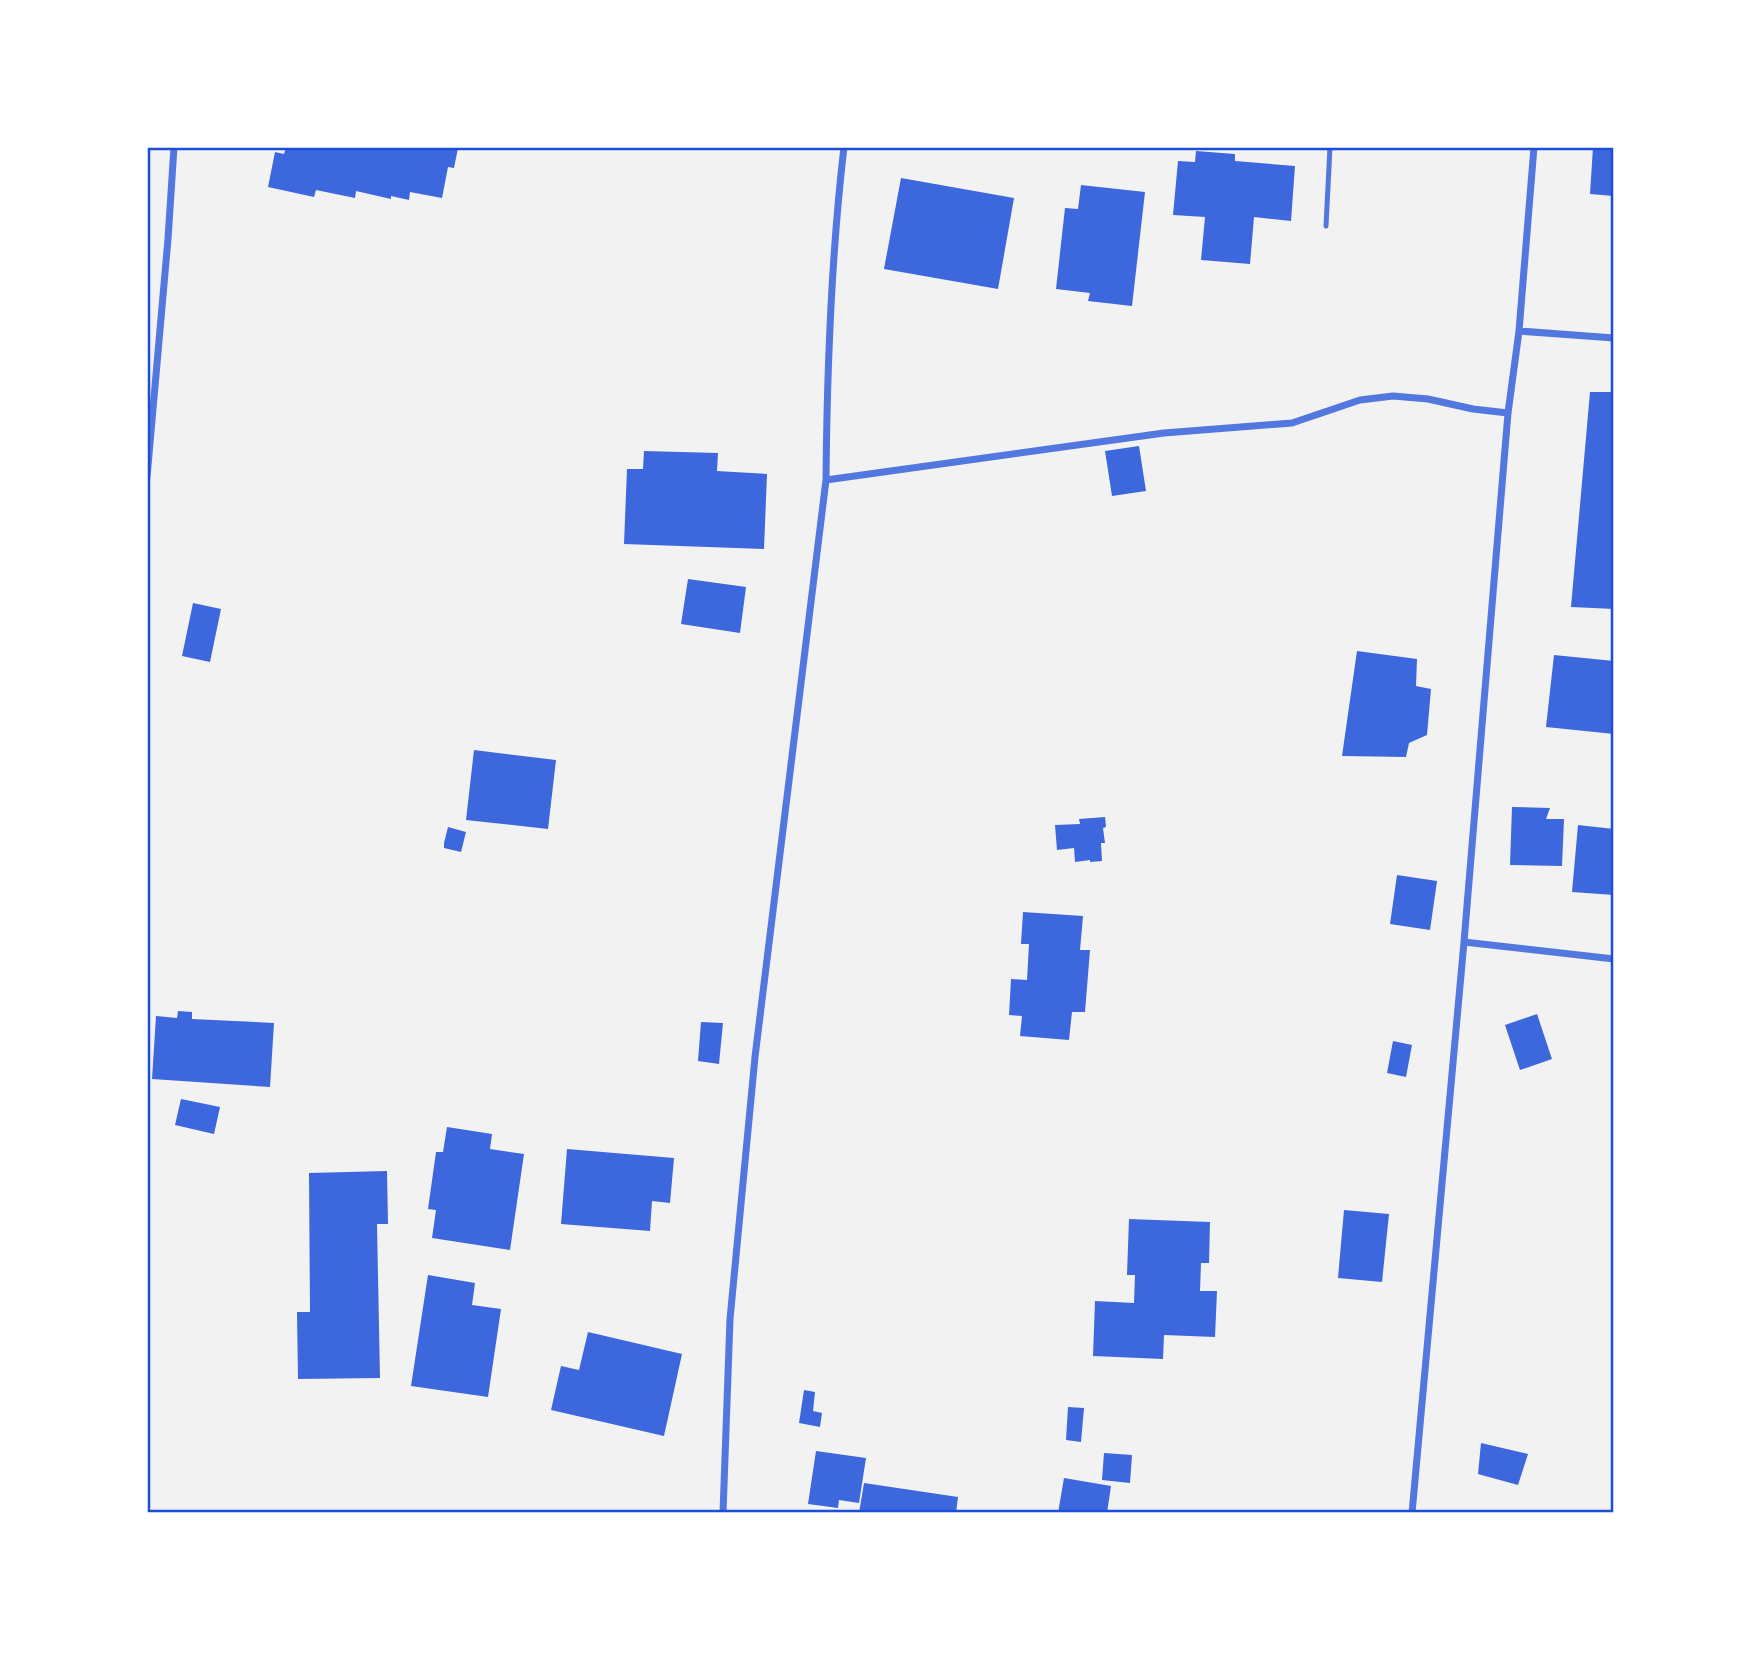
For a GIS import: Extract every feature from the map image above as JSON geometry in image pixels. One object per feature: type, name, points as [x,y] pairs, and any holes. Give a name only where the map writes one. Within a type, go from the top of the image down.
[{"type":"street","points":[[147,477],[169,239],[174,147]]},
{"type":"street","points":[[723,1513],[730,1319],[753,1070],[826,480],[827,390],[844,147]]},
{"type":"street","points":[[1412,1513],[1464,943],[1508,413],[1519,331],[1534,147]]},
{"type":"street","points":[[1519,331],[1614,338]]},
{"type":"street","points":[[826,480],[1164,433],[1292,423],[1360,400],[1393,396],[1428,398],[1508,413]]},
{"type":"street","points":[[1464,943],[1614,959]]},
{"type":"lane","points":[[1326,226],[1330,147]]},
{"type":"building","points":[[286,147],[458,148],[454,168],[448,167],[442,198],[410,192],[409,200],[356,191],[355,198],[316,190],[314,197],[268,187],[275,152],[284,154]]},
{"type":"building","points":[[1593,147],[1614,147],[1614,196],[1590,194]]},
{"type":"building","points":[[1196,151],[1235,154],[1235,161],[1295,166],[1291,221],[1254,217],[1250,264],[1201,260],[1205,217],[1173,215],[1178,161],[1195,162]]},
{"type":"building","points":[[901,178],[1014,198],[998,289],[884,269]]},
{"type":"building","points":[[1081,185],[1145,192],[1132,306],[1088,301],[1090,293],[1056,289],[1065,208],[1078,209]]},
{"type":"building","points":[[1590,392],[1614,392],[1614,609],[1571,607]]},
{"type":"building","points":[[1139,446],[1146,491],[1112,496],[1105,451]]},
{"type":"building","points":[[644,451],[718,453],[717,471],[767,474],[764,549],[624,544],[627,469],[643,469]]},
{"type":"building","points":[[688,579],[746,587],[740,633],[681,624]]},
{"type":"building","points":[[193,603],[221,609],[210,662],[182,656]]},
{"type":"building","points":[[1357,651],[1417,659],[1416,686],[1431,689],[1427,735],[1409,743],[1406,757],[1342,756]]},
{"type":"building","points":[[1554,655],[1614,661],[1614,734],[1546,727]]},
{"type":"building","points":[[474,750],[556,760],[548,829],[466,820]]},
{"type":"building","points":[[1512,807],[1550,808],[1546,819],[1564,819],[1562,866],[1510,865]]},
{"type":"building","points":[[1105,817],[1105,843],[1101,843],[1102,861],[1075,862],[1074,848],[1057,850],[1055,825],[1080,824],[1079,819]]},
{"type":"building","points":[[1578,825],[1614,829],[1614,895],[1572,892]]},
{"type":"building","points":[[448,827],[466,832],[461,852],[444,848]]},
{"type":"building","points":[[1397,875],[1437,881],[1430,930],[1390,924]]},
{"type":"building","points":[[1023,912],[1083,916],[1080,950],[1090,950],[1085,1012],[1072,1012],[1069,1040],[1020,1036],[1022,1016],[1009,1015],[1011,979],[1027,980],[1029,944],[1021,944]]},
{"type":"building","points":[[178,1011],[192,1012],[192,1019],[274,1023],[270,1087],[152,1079],[156,1016],[177,1018]]},
{"type":"building","points":[[1537,1014],[1552,1059],[1520,1070],[1505,1025]]},
{"type":"building","points":[[701,1022],[723,1023],[719,1064],[698,1061]]},
{"type":"building","points":[[1393,1041],[1412,1045],[1406,1077],[1387,1073]]},
{"type":"building","points":[[181,1099],[220,1107],[214,1134],[175,1125]]},
{"type":"building","points":[[447,1127],[492,1134],[490,1149],[524,1154],[510,1250],[432,1238],[436,1210],[428,1209],[436,1152],[443,1152]]},
{"type":"building","points":[[567,1149],[674,1158],[670,1203],[652,1201],[650,1231],[561,1224]]},
{"type":"building","points":[[387,1171],[388,1224],[377,1224],[380,1378],[298,1379],[297,1312],[310,1312],[309,1173]]},
{"type":"building","points":[[1344,1210],[1389,1214],[1382,1282],[1338,1278]]},
{"type":"building","points":[[1129,1219],[1210,1222],[1209,1263],[1201,1263],[1200,1291],[1217,1291],[1215,1337],[1164,1335],[1163,1359],[1093,1356],[1095,1301],[1134,1303],[1135,1275],[1127,1275]]},
{"type":"building","points":[[428,1275],[475,1283],[472,1305],[501,1309],[488,1397],[411,1386]]},
{"type":"building","points":[[588,1332],[682,1354],[664,1436],[551,1410],[561,1366],[579,1370]]},
{"type":"building","points":[[804,1390],[815,1392],[813,1411],[822,1413],[820,1427],[799,1423]]},
{"type":"building","points":[[1068,1407],[1084,1408],[1081,1442],[1066,1440]]},
{"type":"building","points":[[1481,1443],[1528,1454],[1518,1485],[1478,1474]]},
{"type":"building","points":[[816,1451],[866,1458],[859,1503],[839,1500],[838,1508],[808,1504]]},
{"type":"building","points":[[1104,1453],[1132,1455],[1130,1483],[1102,1480]]},
{"type":"building","points":[[1064,1478],[1111,1486],[1107,1513],[1058,1513]]},
{"type":"building","points":[[864,1483],[958,1497],[956,1513],[859,1513]]}]
